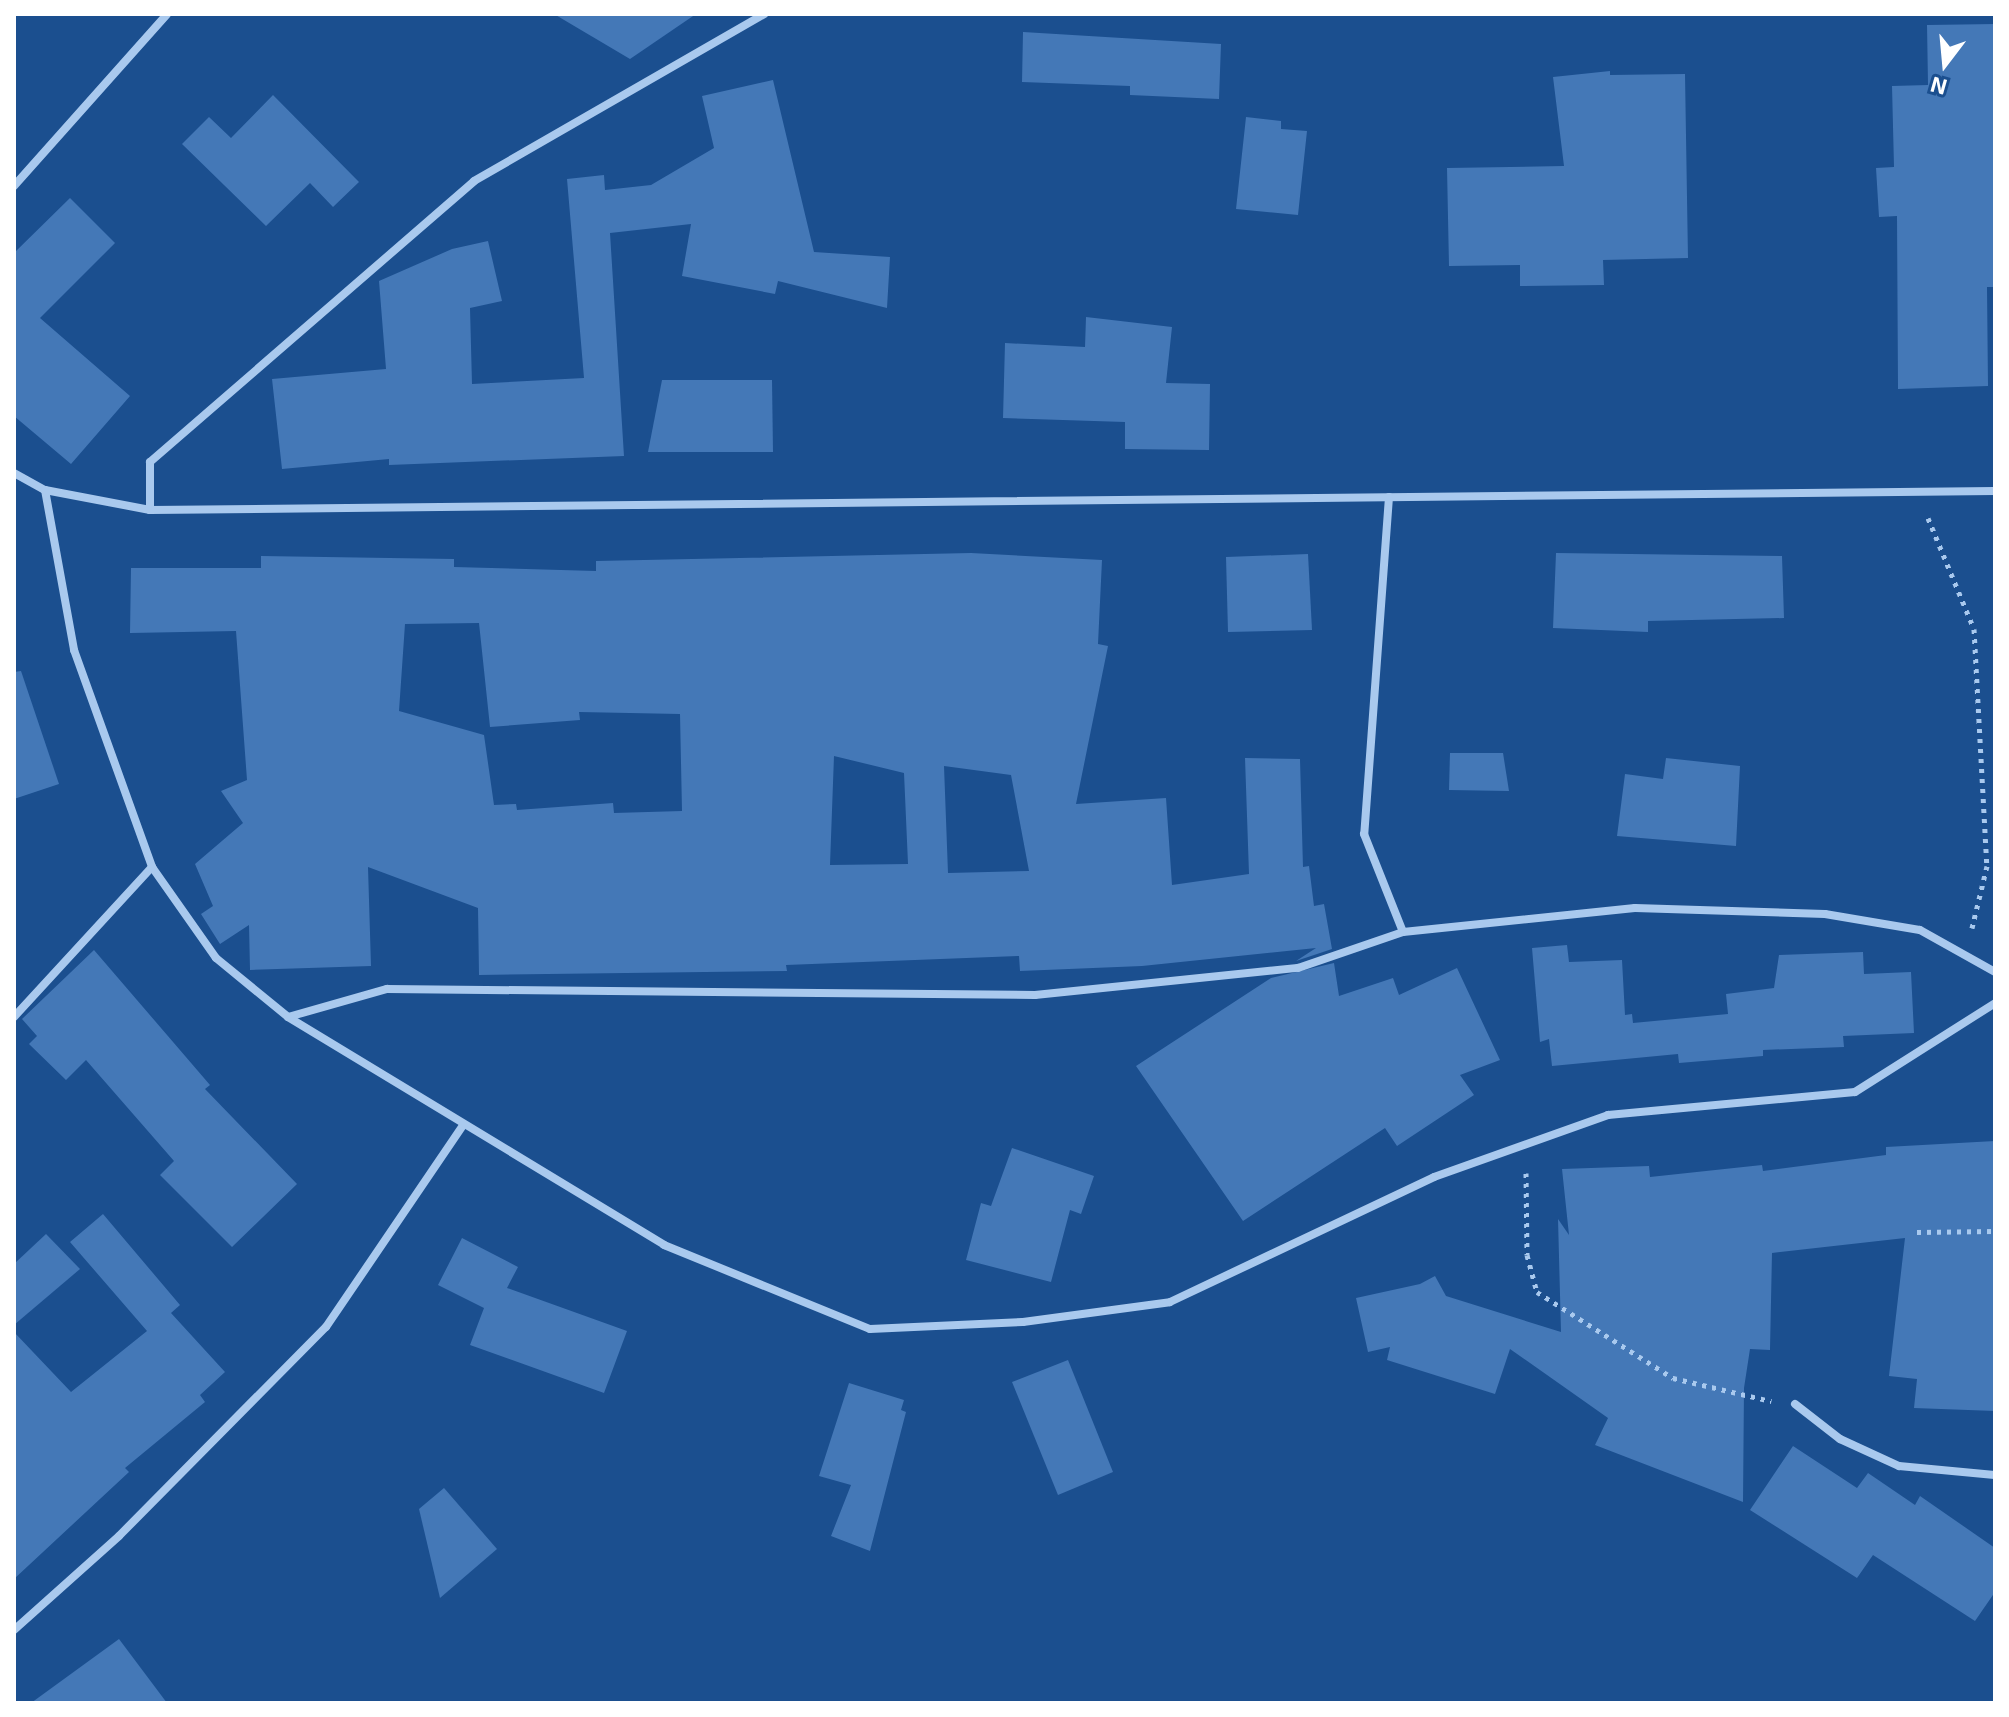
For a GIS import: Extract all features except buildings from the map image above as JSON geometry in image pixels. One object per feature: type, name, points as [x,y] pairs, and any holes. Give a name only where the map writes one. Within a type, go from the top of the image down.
[{"type":"street","points":[[14,186],[167,14]]},
{"type":"street","points":[[150,510],[150,462],[474,181],[764,14]]},
{"type":"street","points":[[14,473],[45,490],[150,510],[1995,491]]},
{"type":"street","points":[[45,490],[74,650],[152,867],[216,958],[288,1017],[664,1245],[870,1329],[1023,1322],[1170,1302],[1434,1177],[1608,1115],[1855,1092],[1995,1003]]},
{"type":"street","points":[[1389,497],[1364,834],[1403,932]]},
{"type":"street","points":[[14,1017],[152,867]]},
{"type":"street","points":[[288,1017],[387,989],[1035,995],[1298,968],[1403,932],[1635,908],[1825,914],[1920,930],[1995,972]]},
{"type":"street","points":[[14,1630],[119,1536],[326,1327],[464,1124]]},
{"type":"street","points":[[1795,1404],[1840,1439],[1899,1466],[1995,1475]]},
{"type":"path","points":[[1915,491],[1974,629],[1987,866],[1966,956]]},
{"type":"path","points":[[1526,1144],[1527,1255],[1537,1292],[1673,1378],[1732,1395],[1795,1404]]},
{"type":"path","points":[[1917,1232],[1995,1231]]}]
